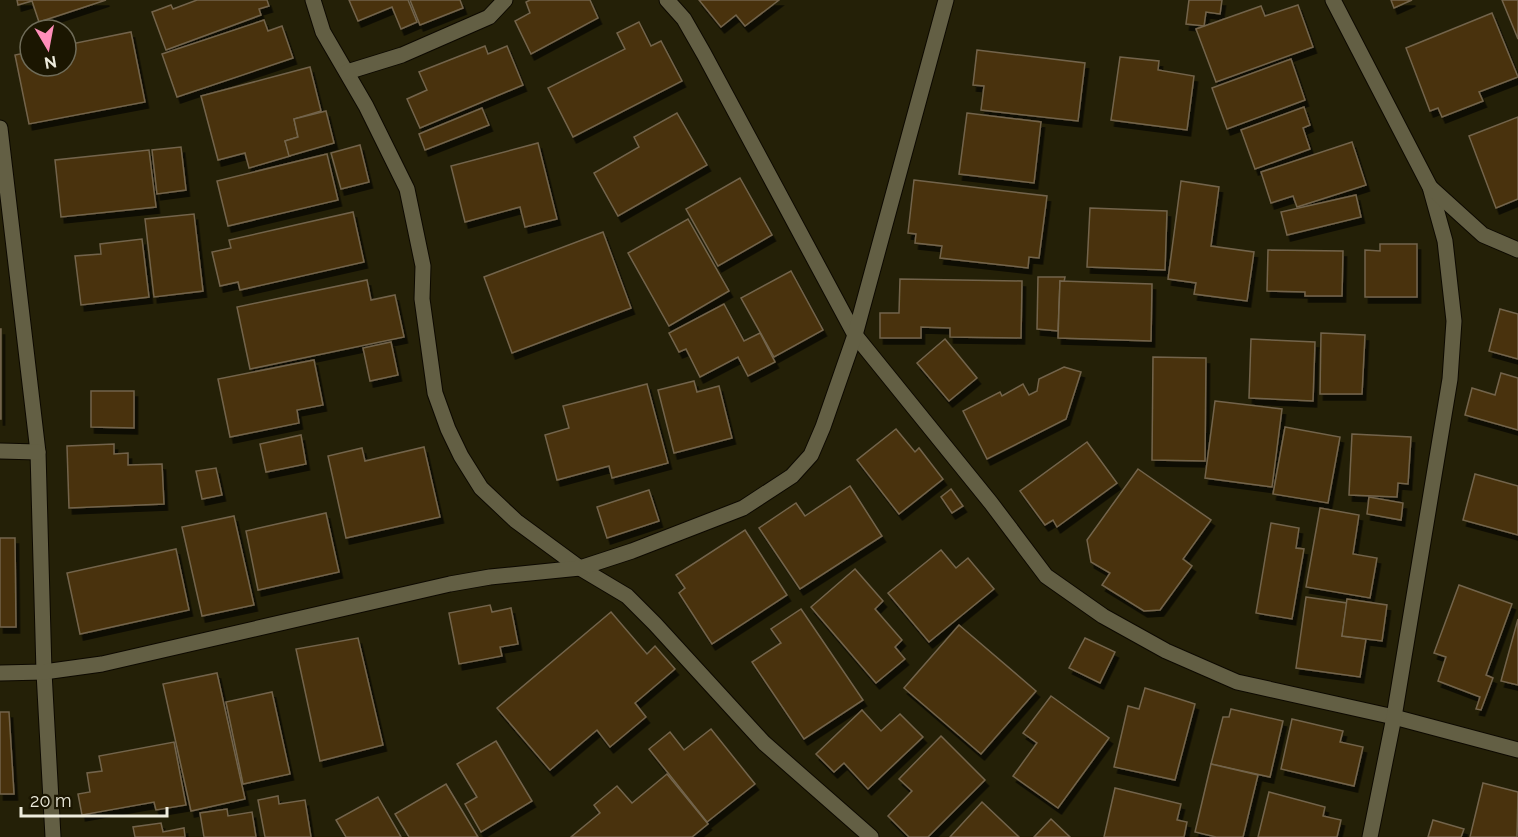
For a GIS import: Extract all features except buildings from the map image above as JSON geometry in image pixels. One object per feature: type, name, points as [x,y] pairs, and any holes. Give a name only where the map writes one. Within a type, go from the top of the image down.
[{"type":"street","points":[[313,0],[323,32],[366,106],[407,189],[423,266],[422,299],[435,393],[461,456],[481,488],[516,521],[580,568],[627,596],[656,624],[764,743],[871,837]]},
{"type":"street","points":[[347,72],[402,55],[489,17],[505,0]]},
{"type":"street","points":[[667,0],[684,20],[699,45],[855,334],[991,503],[1046,576],[1103,616],[1135,634],[1166,651],[1237,682],[1394,717],[1518,750]]},
{"type":"street","points":[[0,673],[44,672],[102,664],[450,584],[490,577],[580,568],[632,551],[743,508],[792,476],[811,455],[855,334],[946,0]]},
{"type":"street","points":[[1333,0],[1430,187],[1445,241],[1454,321],[1450,379],[1394,717],[1370,837]]},
{"type":"street","points":[[0,128],[38,452],[44,672],[53,837]]},
{"type":"street","points":[[1430,187],[1483,235],[1518,250]]},
{"type":"street","points":[[0,451],[38,452]]}]
